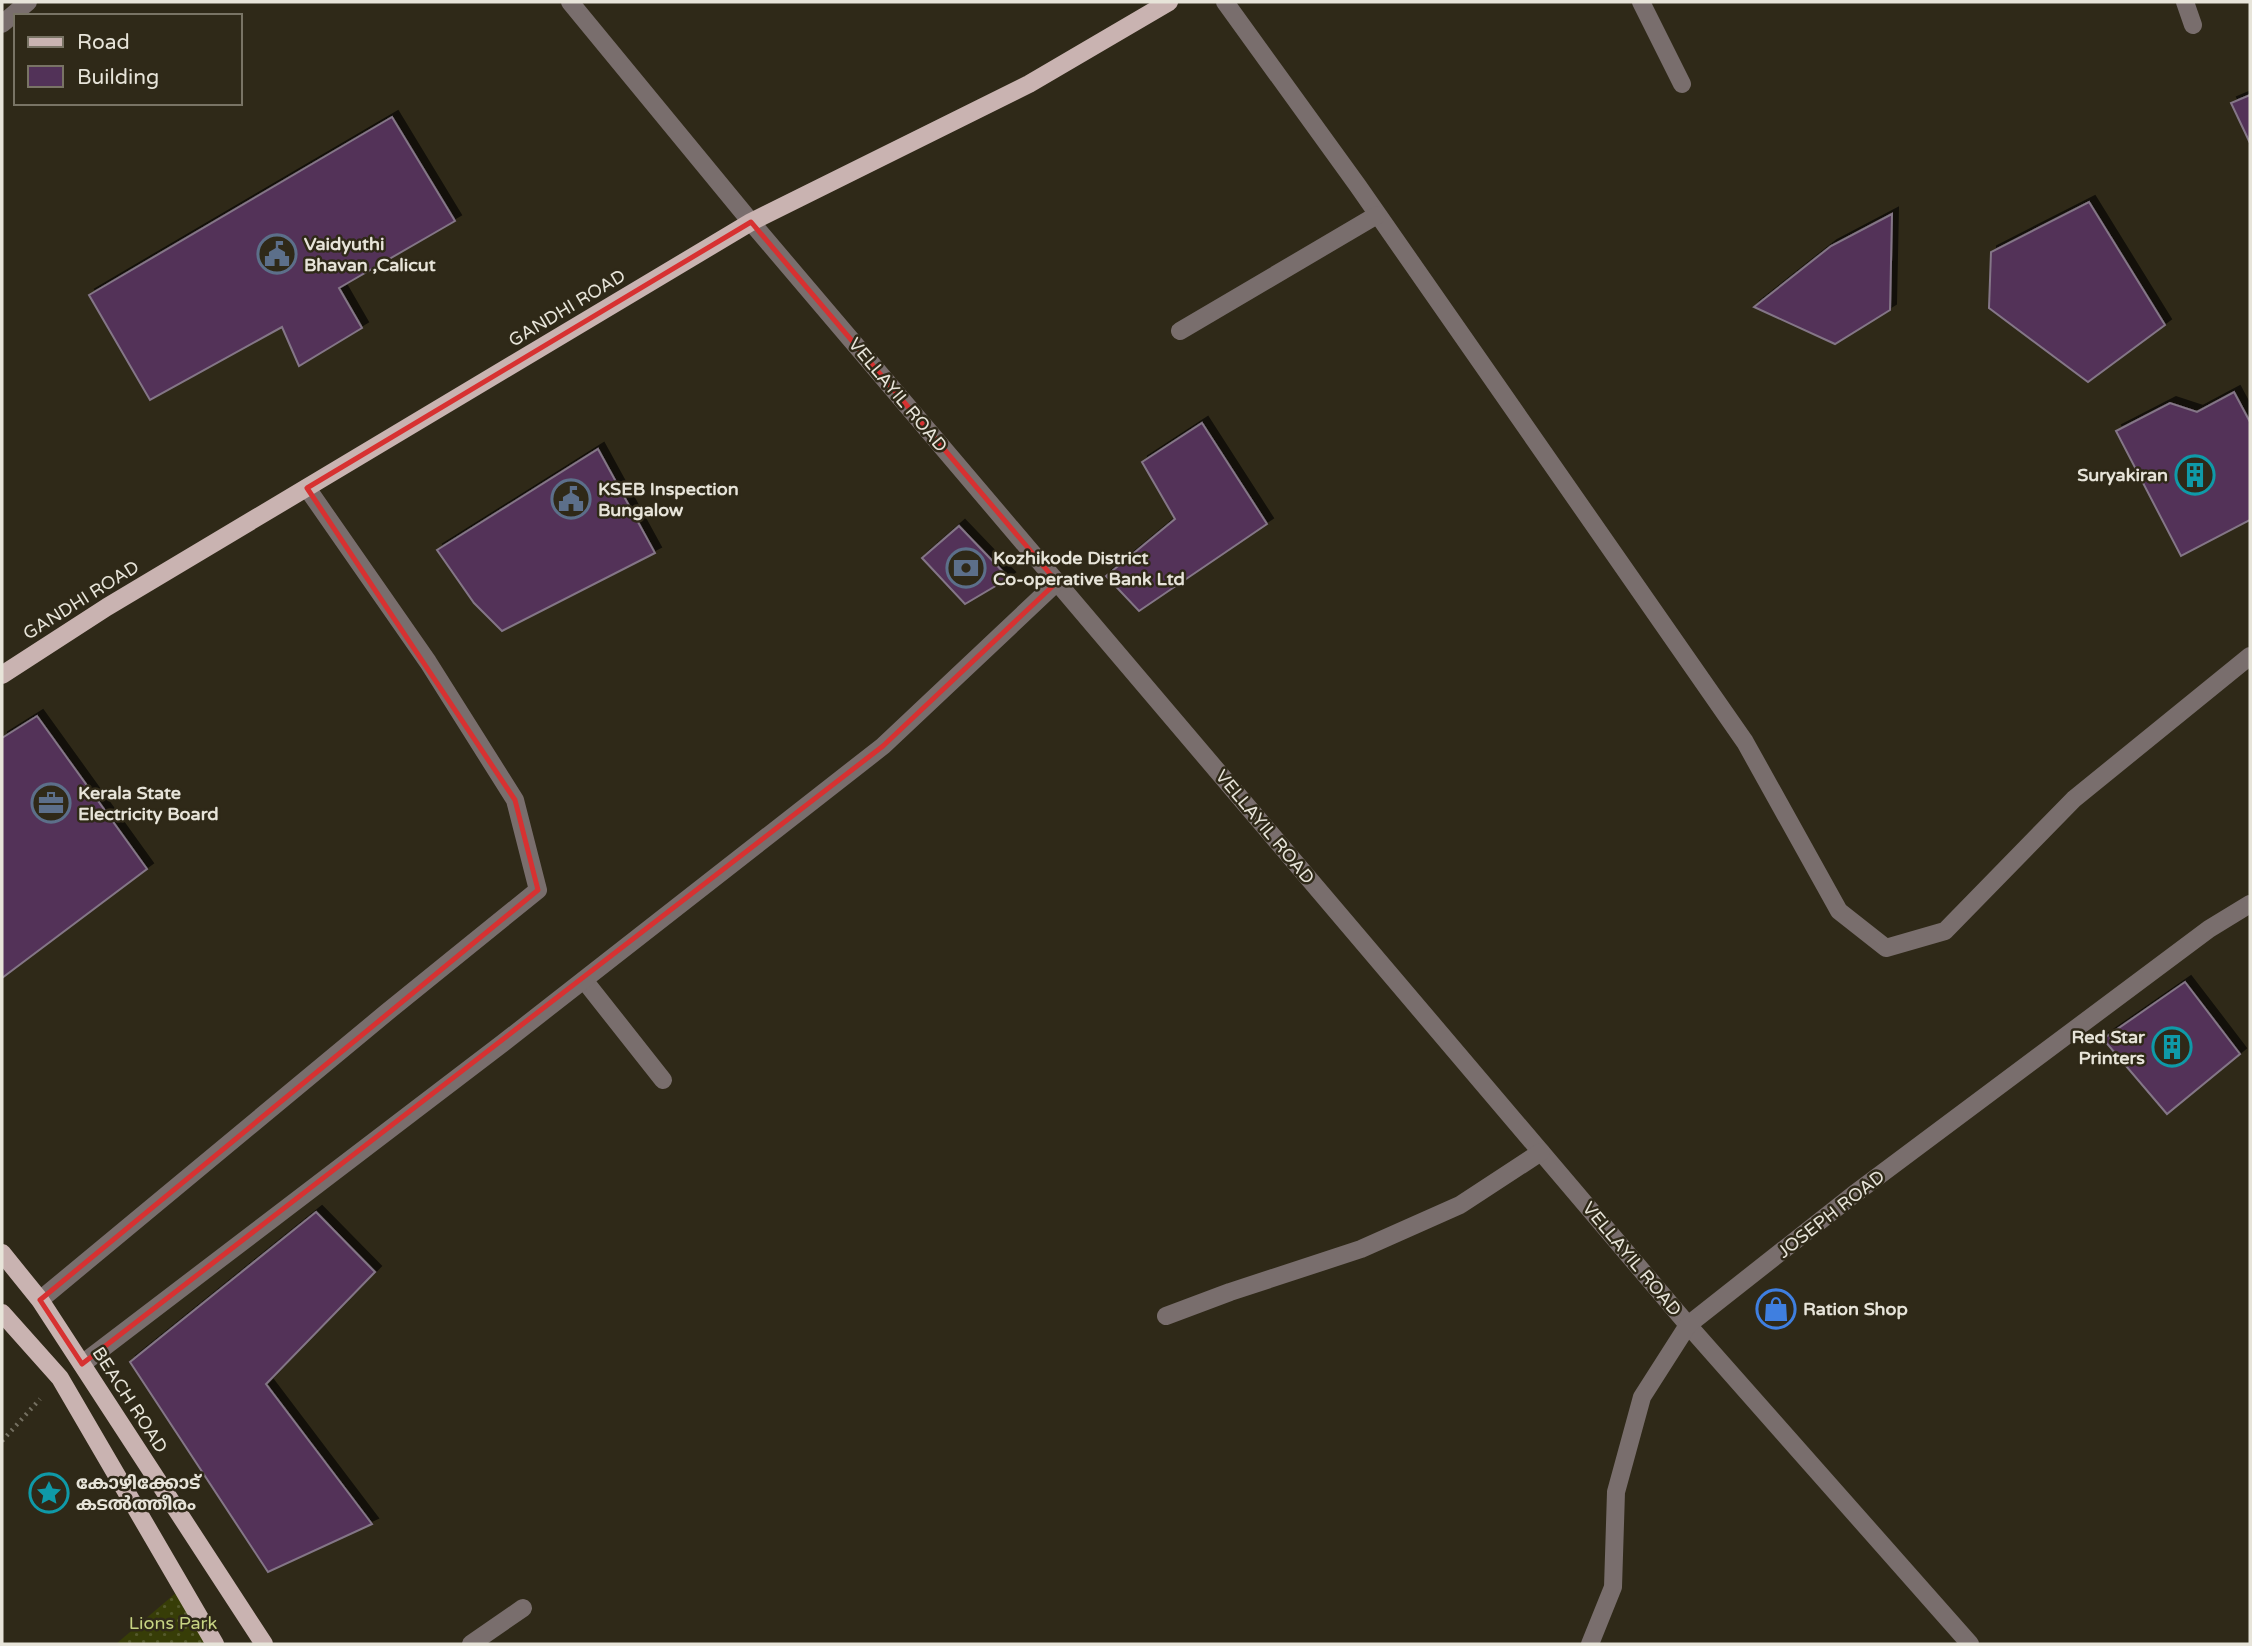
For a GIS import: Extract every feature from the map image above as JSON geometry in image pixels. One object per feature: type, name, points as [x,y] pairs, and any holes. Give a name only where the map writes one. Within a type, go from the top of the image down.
[{"type":"main road","name":"GANDHI ROAD","points":[[2,675],[107,607],[751,222],[1029,84],[1169,2]]},
{"type":"main road","name":"BEACH ROAD","points":[[2,1253],[40,1300],[264,1644]]},
{"type":"main road","points":[[2,1313],[60,1378],[215,1644]]},
{"type":"street","points":[[2,24],[28,2]]},
{"type":"street","name":"VELLAYIL ROAD","points":[[570,2],[751,222],[1688,1325],[1969,1644]]},
{"type":"street","points":[[1225,2],[1745,742],[1839,911],[1886,948],[1945,931],[2074,799],[2250,656]]},
{"type":"street","points":[[1641,2],[1682,84]]},
{"type":"street","points":[[2185,2],[2193,24]]},
{"type":"street","points":[[1180,331],[1377,215]]},
{"type":"street","points":[[40,1300],[538,890],[514,800],[428,662],[307,488]]},
{"type":"street","points":[[82,1364],[584,980],[883,746],[1057,582]]},
{"type":"street","name":"JOSEPH ROAD","points":[[1590,1644],[1613,1587],[1616,1492],[1642,1397],[1688,1325],[1953,1120],[2209,929],[2250,904]]},
{"type":"street","points":[[584,980],[663,1080]]},
{"type":"street","points":[[1166,1316],[1374,1244],[1460,1205],[1541,1152]]},
{"type":"street","points":[[471,1644],[523,1608]]},
{"type":"path","points":[[2,1441],[60,1378]]},
{"type":"highlighted area","points":[[751,222],[1057,582],[883,746],[82,1364],[40,1300],[538,890],[515,800],[307,488]]},
{"type":"green space","name":"Lions Park","points":[[177,1592],[210,1644],[116,1644]]},
{"type":"building","points":[[2250,95],[2250,143],[2231,103]]},
{"type":"building","name":"Vaidyuthi Bhavan ,Calicut","points":[[392,117],[455,221],[339,288],[362,328],[299,366],[282,327],[150,400],[89,295]]},
{"type":"building","points":[[2089,202],[2165,325],[2088,382],[1989,308],[1991,252]]},
{"type":"building","points":[[1892,214],[1890,310],[1835,344],[1754,307],[1831,246]]},
{"type":"building","name":"Suryakiran","points":[[2234,392],[2250,422],[2250,520],[2181,556],[2116,431],[2170,403],[2197,412]]},
{"type":"building","points":[[1202,423],[1267,524],[1139,611],[1106,576],[1175,519],[1142,462]]},
{"type":"building","name":"KSEB Inspection Bungalow","points":[[598,449],[655,553],[502,631],[474,603],[437,550]]},
{"type":"building","name":"Kozhikode District Co-operative Bank Ltd","points":[[959,526],[1009,578],[965,604],[922,558]]},
{"type":"building","name":"Kerala State Electricity Board","points":[[37,716],[147,869],[2,978],[2,738]]},
{"type":"building","name":"Red Star Printers","points":[[2185,982],[2240,1054],[2167,1114],[2103,1039]]},
{"type":"building","points":[[316,1212],[375,1272],[266,1384],[372,1524],[268,1572],[130,1362]]},
{"type":"place","name":"Vaidyuthi Bhavan ,Calicut","points":[[277,254]]},
{"type":"place","name":"Suryakiran","points":[[2195,475]]},
{"type":"place","name":"KSEB Inspection Bungalow","points":[[571,499]]},
{"type":"place","name":"Kozhikode District Co-operative Bank Ltd","points":[[966,568]]},
{"type":"place","name":"Kerala State Electricity Board","points":[[51,803]]},
{"type":"place","name":"Red Star Printers","points":[[2172,1047]]},
{"type":"place","name":"Ration Shop","points":[[1776,1309]]},
{"type":"place","name":"കോഴിക്കോട് കടൽത്തീരം","points":[[49,1493]]}]
